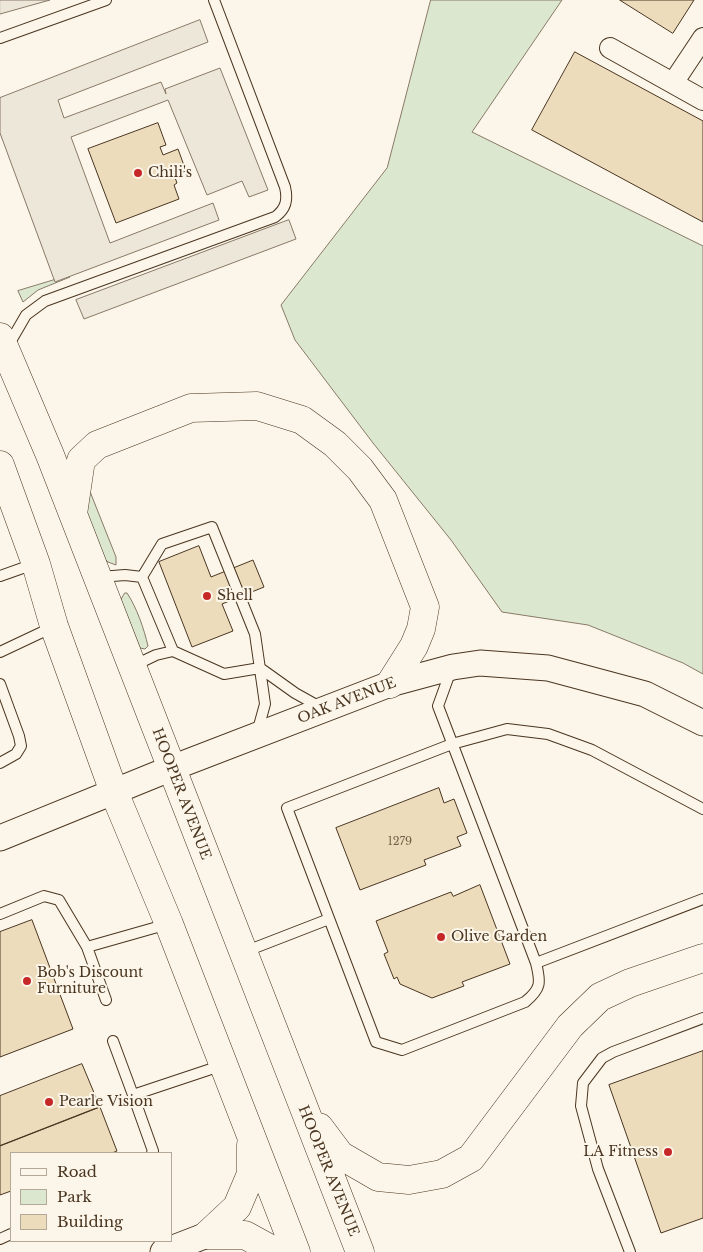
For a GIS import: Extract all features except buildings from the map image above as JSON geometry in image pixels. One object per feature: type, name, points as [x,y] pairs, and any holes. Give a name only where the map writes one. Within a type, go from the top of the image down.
[{"type":"main road","name":"HOOPER AVENUE","points":[[3,344],[50,455],[360,1252]]},
{"type":"main road","points":[[72,515],[82,460],[97,445],[191,408],[257,406],[302,420],[335,444],[360,469],[383,500],[425,608],[421,629],[414,646],[390,684]]},
{"type":"main road","points":[[0,465],[36,564],[54,626],[114,792],[168,924],[296,1252]]},
{"type":"main road","points":[[301,1104],[340,1155],[378,1177],[409,1180],[442,1174],[471,1158],[570,1026],[600,998],[630,982],[703,958]]},
{"type":"main road","points":[[208,1234],[237,1207],[251,1174],[251,1138]]},
{"type":"main road","points":[[208,1234],[245,1235],[276,1252]]},
{"type":"street","points":[[673,83],[703,38]]},
{"type":"street","points":[[610,48],[703,100]]},
{"type":"street","name":"OAK AVENUE","points":[[0,838],[172,768],[390,684],[453,667],[480,663],[548,668],[645,694],[703,723]]},
{"type":"street","points":[[163,1252],[208,1234]]},
{"type":"lane","points":[[0,38],[106,0]]},
{"type":"lane","points":[[3,344],[26,315],[45,301],[275,217],[282,212],[287,196],[285,187],[214,0]]},
{"type":"lane","points":[[142,576],[162,544],[212,527],[255,634],[265,704],[256,736]]},
{"type":"lane","points":[[0,576],[36,564]]},
{"type":"lane","points":[[97,577],[142,576]]},
{"type":"lane","points":[[142,576],[173,651]]},
{"type":"lane","points":[[0,652],[54,626]]},
{"type":"lane","points":[[132,667],[156,655],[173,651],[224,674],[260,668],[295,693],[324,709]]},
{"type":"lane","points":[[453,667],[438,706],[452,744],[536,964],[540,980],[536,994],[525,1002],[402,1050],[376,1042],[286,808],[452,744],[506,729],[548,734],[592,750],[703,809]]},
{"type":"lane","points":[[0,684],[21,746],[16,754],[0,763]]},
{"type":"lane","points":[[0,914],[44,896],[58,900],[87,947],[106,1000]]},
{"type":"lane","points":[[536,964],[703,899]]},
{"type":"lane","points":[[243,953],[329,919]]},
{"type":"lane","points":[[87,947],[168,924]]},
{"type":"lane","points":[[630,1252],[598,1169],[581,1106],[584,1083],[602,1058],[703,1018]]},
{"type":"lane","points":[[113,1041],[134,1095],[152,1152]]},
{"type":"lane","points":[[134,1095],[223,1065]]},
{"type":"green space","points":[[431,0],[562,0],[472,132],[703,246],[703,674],[683,663],[588,625],[502,612],[451,540],[373,443],[295,340],[281,305],[387,168]]},
{"type":"green space","points":[[67,276],[70,277],[38,290],[23,302],[18,291]]},
{"type":"green space","points":[[85,479],[116,557],[116,565],[105,559],[85,508]]},
{"type":"green space","points":[[125,593],[131,599],[140,619],[148,646],[145,649],[140,648],[121,600]]},
{"type":"shaded area","points":[[0,0],[50,0],[0,14]]},
{"type":"shaded area","points":[[200,20],[208,42],[58,100],[64,118],[161,82],[166,94],[165,89],[220,68],[268,190],[249,197],[242,181],[207,195],[168,100],[71,137],[110,243],[213,203],[219,220],[55,282],[0,133],[0,98]]},
{"type":"shaded area","points":[[289,220],[296,239],[84,319],[76,300]]},
{"type":"place","name":"Chili's","points":[[138,173]]},
{"type":"place","name":"Shell","points":[[207,596]]},
{"type":"place","name":"Olive Garden","points":[[441,937]]},
{"type":"place","name":"Bob's Discount Furniture","points":[[27,981]]},
{"type":"place","name":"Pearle Vision","points":[[49,1102]]},
{"type":"place","name":"LA Fitness","points":[[668,1152]]}]
